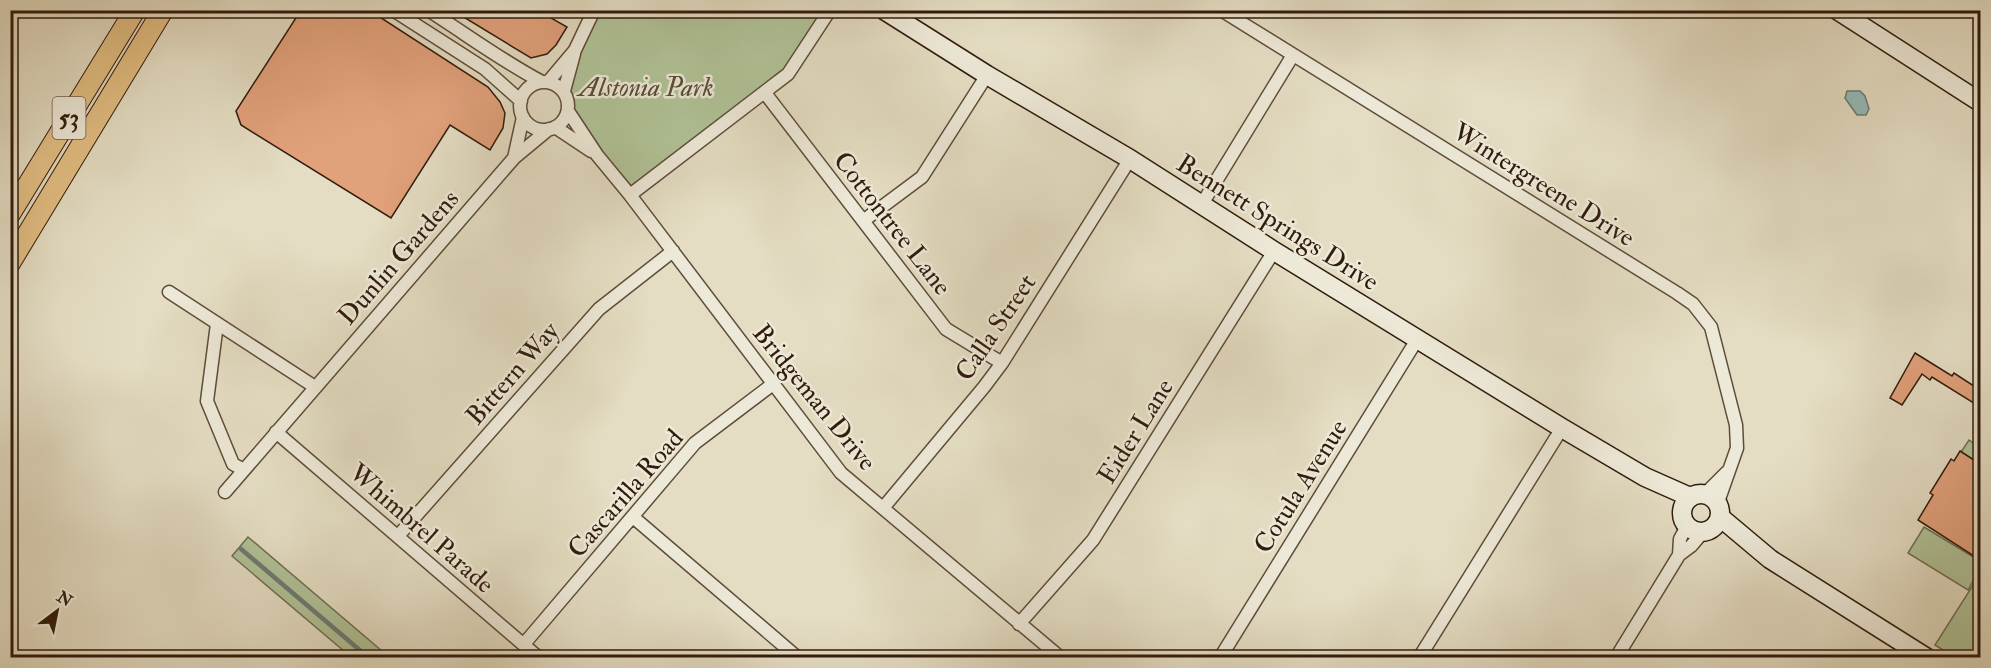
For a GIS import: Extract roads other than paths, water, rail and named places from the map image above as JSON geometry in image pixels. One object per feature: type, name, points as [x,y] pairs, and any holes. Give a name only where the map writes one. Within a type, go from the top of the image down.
[{"type":"main road","name":"53","points":[[10,214],[135,10]]},
{"type":"main road","name":"53","points":[[10,263],[163,10]]},
{"type":"street","points":[[393,10],[485,69],[521,101]]},
{"type":"street","points":[[428,10],[513,67],[545,82],[559,87],[564,91],[568,111],[565,118],[552,128],[535,128],[523,117],[521,101],[528,88],[545,82],[575,50]]},
{"type":"street","points":[[564,91],[575,50],[594,10]]},
{"type":"street","points":[[630,195],[788,74],[830,10]]},
{"type":"street","name":"Bennett Springs Drive","points":[[884,10],[1755,545],[1770,559],[1927,657]]},
{"type":"street","name":"Wintergreene Drive","points":[[1221,10],[1677,293],[1693,304],[1711,327],[1732,404],[1737,448],[1730,468],[1702,514],[1691,546],[1679,555],[1618,656]]},
{"type":"street","points":[[1837,10],[1980,102]]},
{"type":"street","points":[[1202,204],[1293,55]]},
{"type":"street","points":[[863,221],[922,177],[987,75]]},
{"type":"street","name":"Cottontree Lane","points":[[765,93],[946,328],[1002,363]]},
{"type":"street","name":"Bridgeman Drive","points":[[568,111],[597,154],[842,473],[1061,657]]},
{"type":"street","name":"Dunlin Gardens","points":[[514,158],[523,117]]},
{"type":"street","name":"Bridgeman Drive","points":[[552,128],[597,154]]},
{"type":"street","name":"Dunlin Gardens","points":[[225,492],[514,158],[552,128]]},
{"type":"street","name":"Calla Street","points":[[883,508],[1002,363],[1130,159]]},
{"type":"street","name":"Bittern Way","points":[[398,536],[598,309],[673,251]]},
{"type":"street","name":"Eider Lane","points":[[1019,624],[1093,540],[1274,251]]},
{"type":"street","points":[[169,292],[315,387]]},
{"type":"street","points":[[217,324],[207,401],[233,464],[244,470]]},
{"type":"street","name":"Cotula Avenue","points":[[1220,657],[1418,338]]},
{"type":"street","name":"Cascarilla Road","points":[[524,644],[695,443],[773,384]]},
{"type":"street","points":[[1419,657],[1562,428]]},
{"type":"street","name":"Whimbrel Parade","points":[[276,432],[539,657]]},
{"type":"street","points":[[633,517],[798,657]]},
{"type":"water","points":[[1847,91],[1860,91],[1865,96],[1869,109],[1866,115],[1857,115],[1845,98]]},
{"type":"waterway","points":[[241,549],[369,658]]},
{"type":"park label","name":"Alstonia Park","points":[[646,87]]}]
